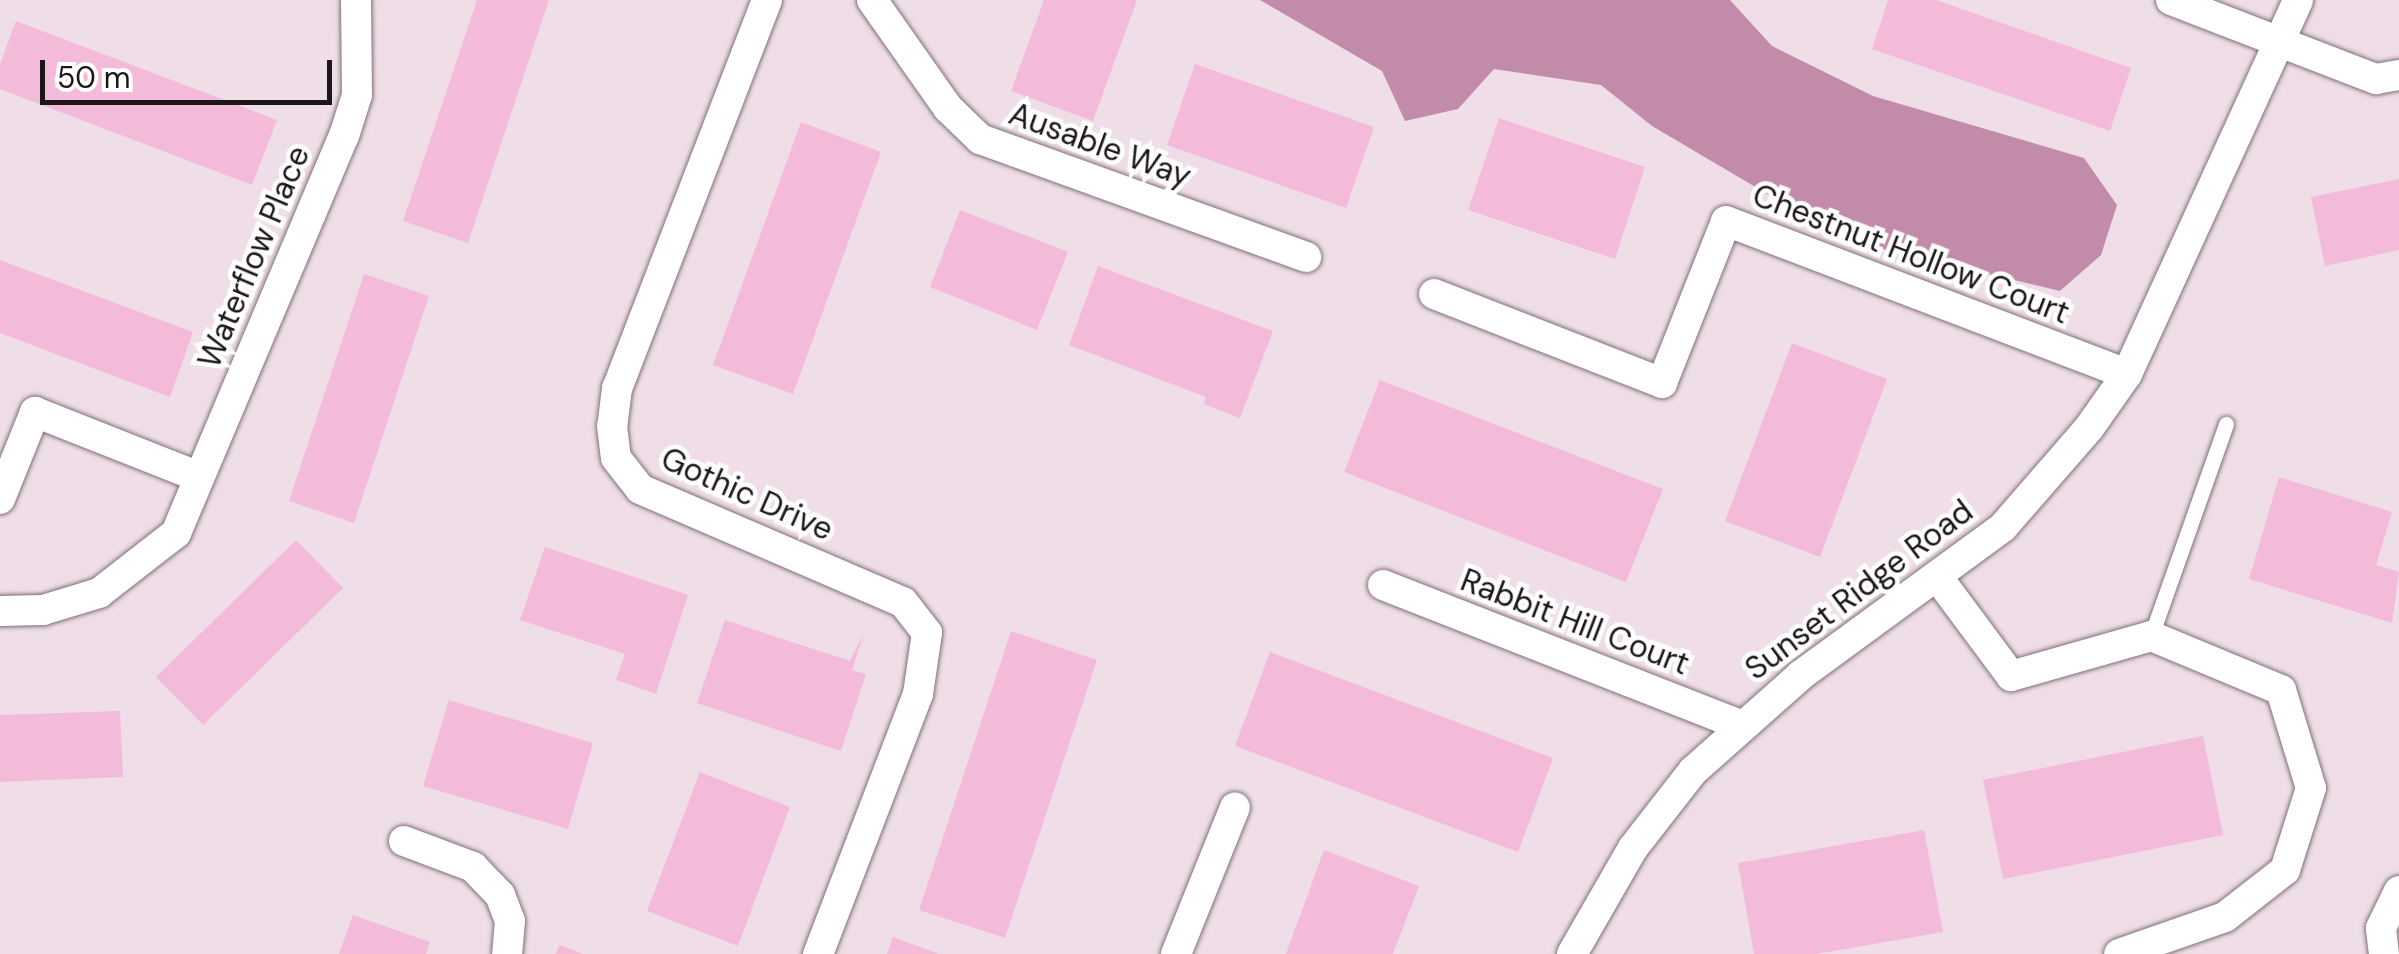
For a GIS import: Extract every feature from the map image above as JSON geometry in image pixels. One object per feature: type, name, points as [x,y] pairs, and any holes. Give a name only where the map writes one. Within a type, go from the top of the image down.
[{"type":"street","name":"Waterflow Place","points":[[0,612],[42,610],[98,593],[176,533],[344,136],[357,95],[356,0]]},
{"type":"street","name":"Gothic Drive","points":[[768,0],[617,388],[612,426],[616,458],[640,489],[904,602],[927,633],[918,694],[818,954]]},
{"type":"street","name":"Ausable Way","points":[[872,0],[948,108],[980,138],[1306,257]]},
{"type":"street","points":[[2171,0],[2278,45],[2376,78],[2399,75]]},
{"type":"street","name":"Sunset Ridge Road","points":[[1572,954],[1633,848],[1694,771],[1740,725],[1940,579],[2003,527],[2060,466],[2126,374],[2298,0]]},
{"type":"street","name":"Chestnut Hollow Court","points":[[1434,294],[1662,383],[1726,221],[2126,374]]},
{"type":"street","points":[[0,499],[34,412],[199,477]]},
{"type":"street","points":[[1940,579],[2011,676],[2152,636],[2281,690],[2311,788],[2286,870],[2225,918],[2118,954]]},
{"type":"street","name":"Rabbit Hill Court","points":[[1383,585],[1740,725]]},
{"type":"street","points":[[1176,954],[1235,807]]},
{"type":"street","points":[[404,842],[473,866],[500,895],[510,922],[507,954]]},
{"type":"street","points":[[2384,954],[2380,928],[2399,891]]},
{"type":"lane","points":[[2152,636],[2226,424]]},
{"type":"shaded area","points":[[1260,0],[1730,0],[1772,46],[1873,96],[2084,158],[2117,205],[2101,255],[2060,291],[1845,240],[1652,126],[1601,85],[1494,69],[1458,109],[1405,121],[1382,71]]},
{"type":"building","points":[[477,0],[549,0],[468,243],[403,221]]},
{"type":"building","points":[[1044,0],[1137,0],[1093,121],[1011,91]]},
{"type":"building","points":[[1888,0],[1936,0],[2131,68],[2110,131],[1872,49]]},
{"type":"building","points":[[16,21],[277,120],[252,185],[0,89],[0,64]]},
{"type":"building","points":[[1195,64],[1374,127],[1346,208],[1167,145]]},
{"type":"building","points":[[1499,118],[1645,167],[1615,259],[1468,210]]},
{"type":"building","points":[[801,122],[881,152],[793,394],[713,365]]},
{"type":"building","points":[[2399,179],[2399,250],[2325,266],[2311,197]]},
{"type":"building","points":[[960,210],[1068,252],[1037,330],[930,287]]},
{"type":"building","points":[[0,260],[193,332],[170,397],[0,333]]},
{"type":"building","points":[[1098,266],[1273,331],[1240,418],[1204,404],[1206,397],[1069,345]]},
{"type":"building","points":[[364,274],[429,296],[354,523],[289,501]]},
{"type":"building","points":[[1792,343],[1887,379],[1820,557],[1725,521]]},
{"type":"building","points":[[1380,380],[1663,489],[1626,582],[1344,472]]},
{"type":"building","points":[[2279,477],[2392,512],[2376,565],[2399,572],[2392,623],[2249,579]]},
{"type":"building","points":[[296,540],[343,588],[203,725],[156,677]]},
{"type":"building","points":[[545,547],[688,595],[656,694],[616,680],[625,654],[520,620]]},
{"type":"building","points":[[725,620],[850,661],[864,633],[852,670],[866,674],[841,751],[697,703]]},
{"type":"building","points":[[1011,631],[1097,660],[1005,938],[919,910]]},
{"type":"building","points":[[1270,652],[1553,758],[1518,852],[1235,746]]},
{"type":"building","points":[[449,700],[593,743],[568,829],[423,786]]},
{"type":"building","points":[[120,711],[123,777],[0,782],[0,715]]},
{"type":"building","points":[[2203,736],[2223,835],[2003,879],[1983,780]]},
{"type":"building","points":[[700,772],[790,807],[738,946],[647,911]]},
{"type":"building","points":[[1924,830],[1943,932],[1816,954],[1754,954],[1738,863]]},
{"type":"building","points":[[1324,850],[1419,886],[1393,954],[1286,954]]},
{"type":"building","points":[[353,915],[430,942],[426,954],[339,954]]},
{"type":"building","points":[[893,937],[939,954],[887,954]]},
{"type":"building","points":[[559,945],[583,954],[556,954]]}]
